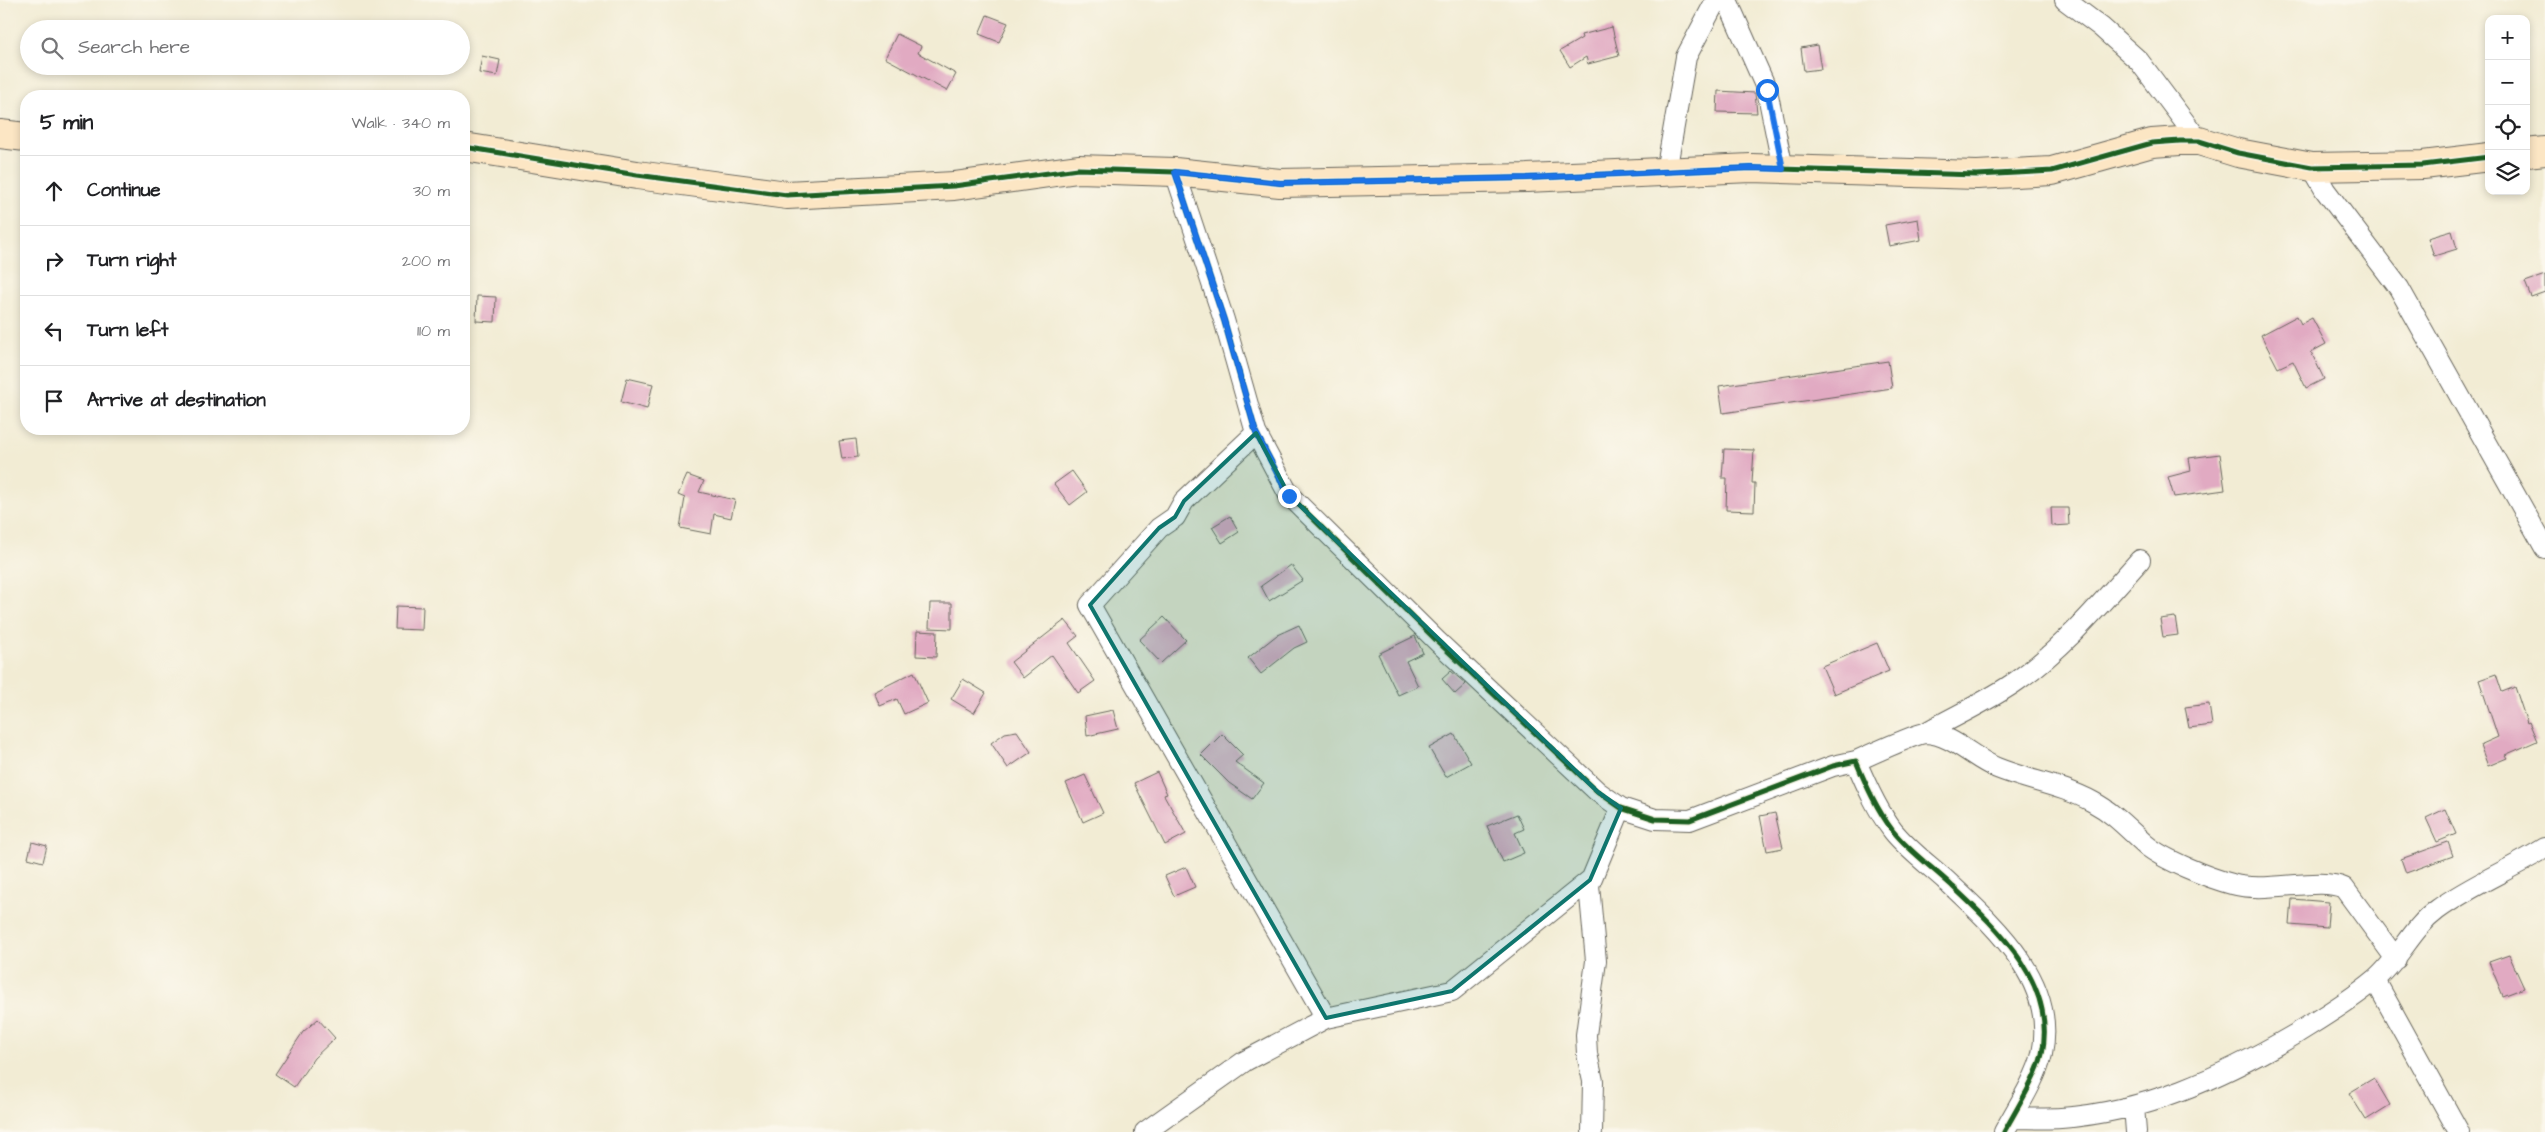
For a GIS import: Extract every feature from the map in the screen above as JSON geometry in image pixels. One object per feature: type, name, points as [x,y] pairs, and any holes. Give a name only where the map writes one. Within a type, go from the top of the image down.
[{"type":"street","points":[[1666,172],[1686,58],[1714,4],[1720,0]]},
{"type":"street","points":[[1727,0],[1767,90],[1783,169]]},
{"type":"street","points":[[2065,0],[2101,27],[2139,62],[2199,141]]},
{"type":"street","points":[[0,134],[20,136]]},
{"type":"street","points":[[470,148],[638,175],[787,195],[954,186],[1078,169],[1175,172],[1280,183],[1527,178],[1783,169],[1977,175],[2052,171],[2152,143],[2199,141],[2238,153],[2312,167],[2423,165],[2485,157]]},
{"type":"street","points":[[2530,153],[2545,151]]},
{"type":"street","points":[[2312,167],[2325,190],[2399,288],[2545,548]]},
{"type":"street","points":[[1175,172],[1224,320],[1256,433],[1289,496],[1438,642],[1598,792],[1621,808],[1655,819],[1690,820],[1833,766],[1856,761],[1925,733],[1983,703],[2018,680],[2064,643],[2140,560]]},
{"type":"street","points":[[1256,433],[1184,501],[1175,517],[1159,528],[1090,605],[1326,1018]]},
{"type":"street","points":[[1925,733],[1944,738],[1997,768],[2062,786],[2095,802],[2122,822],[2148,846],[2186,867],[2233,884],[2263,889],[2331,884],[2344,888],[2396,959]]},
{"type":"street","points":[[1856,761],[1871,797],[1894,831],[1919,859],[1991,924],[2028,969],[2041,998],[2045,1026],[2042,1055],[2008,1125]]},
{"type":"street","points":[[1592,1132],[1593,1081],[1587,1054],[1586,1035],[1596,961],[1589,897],[1590,880],[1621,808]]},
{"type":"street","points":[[2008,1125],[2134,1106],[2198,1086],[2262,1054],[2329,1013],[2375,980],[2396,959],[2407,940],[2436,910],[2545,848]]},
{"type":"street","points":[[1145,1132],[1245,1061],[1326,1018],[1452,991],[1590,880]]},
{"type":"street","points":[[2375,980],[2459,1132]]},
{"type":"street","points":[[2134,1106],[2136,1132]]},
{"type":"highlighted area","points":[[1256,433],[1289,495],[1598,792],[1621,808],[1590,880],[1452,991],[1326,1018],[1090,605],[1159,528],[1175,517],[1184,501]]},
{"type":"building","points":[[987,15],[1008,23],[999,42],[979,34]]},
{"type":"building","points":[[1612,27],[1619,56],[1588,64],[1586,57],[1570,67],[1560,51],[1582,38],[1581,35]]},
{"type":"building","points":[[897,34],[921,46],[918,53],[956,74],[947,91],[885,58]]},
{"type":"building","points":[[1817,45],[1821,69],[1804,71],[1801,48]]},
{"type":"building","points":[[482,56],[500,60],[497,76],[479,73]]},
{"type":"building","points":[[1718,91],[1755,93],[1757,113],[1717,112]]},
{"type":"building","points":[[1918,219],[1921,240],[1889,246],[1885,225]]},
{"type":"building","points":[[2452,231],[2457,249],[2434,256],[2428,238]]},
{"type":"building","points":[[2545,275],[2545,292],[2531,297],[2525,282]]},
{"type":"building","points":[[477,296],[496,297],[495,322],[476,321]]},
{"type":"building","points":[[2297,316],[2301,324],[2312,318],[2326,344],[2311,352],[2324,379],[2306,388],[2293,361],[2278,368],[2261,335]]},
{"type":"building","points":[[1888,361],[1892,388],[1723,413],[1719,386]]},
{"type":"building","points":[[627,378],[653,384],[647,409],[621,402]]},
{"type":"building","points":[[856,439],[858,457],[842,459],[839,441]]},
{"type":"building","points":[[1724,449],[1754,450],[1752,483],[1755,483],[1754,511],[1726,510],[1727,478],[1722,478]]},
{"type":"building","points":[[2220,454],[2225,490],[2174,497],[2168,477],[2191,471],[2189,458]]},
{"type":"building","points":[[1072,471],[1087,492],[1070,505],[1054,484]]},
{"type":"building","points":[[687,475],[704,481],[699,492],[735,500],[731,518],[714,514],[711,534],[680,528],[685,498],[678,495]]},
{"type":"building","points":[[2051,508],[2068,508],[2069,525],[2052,526]]},
{"type":"building","points":[[1230,516],[1239,532],[1222,543],[1212,527]]},
{"type":"building","points":[[1291,565],[1303,580],[1269,601],[1261,586]]},
{"type":"building","points":[[930,603],[952,603],[952,629],[929,628]]},
{"type":"building","points":[[396,606],[423,607],[422,630],[395,629]]},
{"type":"building","points":[[1164,617],[1186,640],[1161,663],[1139,640]]},
{"type":"building","points":[[2175,617],[2178,635],[2163,637],[2160,619]]},
{"type":"building","points":[[1065,620],[1078,636],[1069,643],[1095,681],[1078,693],[1052,655],[1023,678],[1011,662]]},
{"type":"building","points":[[1299,625],[1307,642],[1294,648],[1261,674],[1248,658],[1277,635]]},
{"type":"building","points":[[917,631],[937,632],[936,657],[916,656]]},
{"type":"building","points":[[1415,636],[1423,653],[1406,661],[1418,686],[1398,695],[1378,654]]},
{"type":"building","points":[[1877,643],[1889,671],[1834,694],[1822,666]]},
{"type":"building","points":[[1451,671],[1466,684],[1455,694],[1442,679]]},
{"type":"building","points":[[914,672],[928,703],[904,714],[897,699],[880,706],[874,692]]},
{"type":"building","points":[[2496,674],[2502,692],[2515,687],[2527,723],[2529,722],[2537,741],[2505,755],[2507,758],[2488,766],[2480,745],[2498,737],[2479,680]]},
{"type":"building","points":[[963,679],[986,693],[974,713],[951,699]]},
{"type":"building","points":[[2209,704],[2212,725],[2189,728],[2185,707]]},
{"type":"building","points":[[1113,710],[1118,729],[1087,736],[1085,716]]},
{"type":"building","points":[[1017,731],[1031,752],[1008,768],[991,743],[1005,733]]},
{"type":"building","points":[[1222,734],[1243,755],[1235,762],[1264,783],[1252,799],[1229,783],[1201,755]]},
{"type":"building","points":[[1454,734],[1471,763],[1446,777],[1429,748]]},
{"type":"building","points":[[1157,772],[1167,794],[1164,795],[1186,834],[1165,845],[1134,783]]},
{"type":"building","points":[[1085,775],[1103,813],[1083,822],[1066,783]]},
{"type":"building","points":[[2445,809],[2456,834],[2437,842],[2426,818]]},
{"type":"building","points":[[1775,813],[1783,848],[1767,851],[1760,816]]},
{"type":"building","points":[[1517,814],[1524,829],[1515,833],[1524,853],[1503,862],[1487,826]]},
{"type":"building","points":[[32,842],[47,846],[43,862],[28,858]]},
{"type":"building","points":[[2448,842],[2453,856],[2406,873],[2401,859]]},
{"type":"building","points":[[1186,867],[1195,887],[1174,896],[1165,876]]},
{"type":"building","points":[[2292,899],[2329,902],[2327,928],[2290,925]]},
{"type":"building","points":[[2509,955],[2524,988],[2503,996],[2489,962]]},
{"type":"building","points":[[318,1019],[335,1038],[314,1058],[294,1087],[275,1074],[303,1032]]},
{"type":"building","points":[[2374,1078],[2390,1105],[2366,1120],[2349,1093]]},
{"type":"cycle path","points":[[470,148],[637,175],[787,195],[954,186],[1078,169],[1175,172],[1280,183],[1527,178],[1751,168],[1977,175],[2052,171],[2152,143],[2180,141],[2199,141],[2238,153],[2312,167],[2423,165],[2485,157]]},
{"type":"cycle path","points":[[1175,172],[1224,320],[1256,433],[1289,495],[1438,642],[1598,792],[1621,808],[1655,819],[1690,820],[1833,766],[1856,761],[1877,806],[1893,831],[1987,920],[2020,959],[2032,981],[2041,1004],[2044,1028],[2042,1054],[2031,1083],[2004,1132]]},
{"type":"route","points":[[1289,496],[1256,433],[1224,320],[1175,172],[1280,183],[1527,178],[1751,168],[1783,169],[1767,90]]}]
